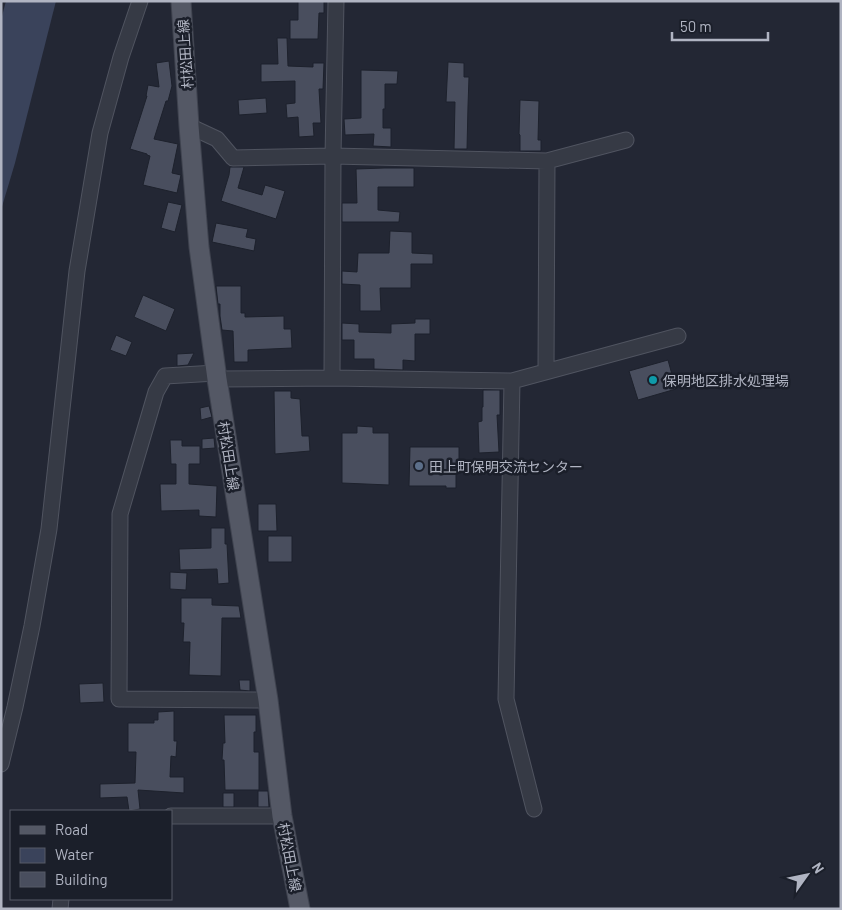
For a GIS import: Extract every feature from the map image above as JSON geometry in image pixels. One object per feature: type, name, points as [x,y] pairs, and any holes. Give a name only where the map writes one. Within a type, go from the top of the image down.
[{"type":"main road","name":"村松田上線","points":[[181,1],[199,247],[217,376],[268,700],[282,816],[300,909]]},
{"type":"street","points":[[1,764],[16,707],[48,529],[77,271],[100,133],[121,58],[140,1]]},
{"type":"street","points":[[332,378],[336,1]]},
{"type":"street","points":[[189,126],[217,139],[233,158],[333,156],[547,161],[626,140]]},
{"type":"street","points":[[546,371],[547,161]]},
{"type":"street","points":[[268,700],[119,699],[120,514],[156,392],[165,376],[512,381],[678,336]]},
{"type":"street","points":[[512,381],[506,699],[534,809]]},
{"type":"street","points":[[172,816],[282,816]]},
{"type":"water","points":[[6,1],[56,1],[15,163],[1,210],[1,20]]},
{"type":"building","points":[[298,1],[324,1],[324,13],[319,13],[318,39],[290,39],[290,20],[298,20]]},
{"type":"building","points":[[277,38],[287,38],[288,66],[313,67],[313,63],[324,63],[323,89],[319,89],[321,123],[313,123],[314,136],[299,137],[298,117],[287,118],[286,104],[295,103],[295,81],[261,82],[261,64],[278,64]]},
{"type":"building","points":[[169,61],[172,86],[154,139],[178,144],[172,173],[181,175],[177,193],[143,185],[150,156],[130,149],[147,96],[148,85],[159,87],[156,63]]},
{"type":"building","points":[[448,62],[464,63],[464,77],[469,77],[467,149],[454,149],[455,102],[446,102]]},
{"type":"building","points":[[361,70],[398,71],[397,84],[385,84],[383,128],[391,128],[391,147],[373,146],[374,134],[345,135],[344,119],[361,118]]},
{"type":"building","points":[[266,98],[267,113],[239,115],[238,100]]},
{"type":"building","points":[[520,100],[539,101],[538,140],[541,140],[541,151],[520,151]]},
{"type":"building","points":[[230,167],[244,167],[238,188],[262,195],[265,185],[285,191],[276,219],[221,201]]},
{"type":"building","points":[[414,168],[414,187],[378,187],[378,210],[400,212],[399,222],[342,222],[342,203],[357,203],[356,169]]},
{"type":"building","points":[[168,202],[182,205],[175,232],[161,228]]},
{"type":"building","points":[[216,223],[248,229],[246,237],[256,239],[254,251],[212,242]]},
{"type":"building","points":[[390,231],[412,232],[412,253],[433,254],[433,264],[411,264],[411,288],[380,288],[381,311],[360,311],[360,285],[342,284],[342,271],[357,272],[358,253],[389,253]]},
{"type":"building","points":[[216,286],[241,286],[241,313],[245,313],[245,317],[284,316],[284,329],[291,329],[292,348],[248,350],[248,362],[234,362],[233,331],[222,330],[220,304],[218,304]]},
{"type":"building","points":[[143,295],[175,309],[166,331],[134,317]]},
{"type":"building","points":[[415,319],[430,319],[430,334],[415,334],[415,361],[403,360],[403,370],[374,369],[374,359],[354,359],[354,340],[342,340],[342,323],[359,324],[359,332],[391,333],[391,324],[415,323]]},
{"type":"building","points":[[116,335],[132,342],[126,356],[110,350]]},
{"type":"building","points":[[194,353],[188,365],[177,366],[177,354]]},
{"type":"building","name":"保明地区排水処理場","points":[[668,360],[676,389],[638,400],[629,371]]},
{"type":"building","points":[[483,390],[500,390],[500,415],[497,415],[499,452],[479,453],[478,422],[482,421]]},
{"type":"building","points":[[274,391],[291,391],[291,398],[300,399],[302,436],[309,436],[310,451],[275,454]]},
{"type":"building","points":[[209,406],[212,417],[201,420],[200,408]]},
{"type":"building","points":[[357,426],[373,427],[373,433],[389,433],[389,485],[342,483],[342,433],[357,433]]},
{"type":"building","points":[[214,438],[215,448],[202,449],[202,439]]},
{"type":"building","points":[[170,440],[182,440],[182,446],[200,446],[200,464],[189,464],[189,484],[217,486],[216,517],[199,516],[199,510],[161,511],[160,484],[176,484],[176,464],[171,464]]},
{"type":"building","points":[[410,447],[459,447],[459,471],[456,471],[456,488],[446,488],[446,486],[409,486]]},
{"type":"building","points":[[258,504],[276,504],[277,531],[258,531]]},
{"type":"building","points":[[211,528],[225,528],[229,583],[218,584],[217,569],[180,570],[179,549],[211,548]]},
{"type":"building","points":[[268,536],[292,536],[292,562],[268,562]]},
{"type":"building","points":[[170,572],[187,573],[186,590],[170,589]]},
{"type":"building","points":[[181,598],[212,598],[212,605],[239,606],[241,618],[222,618],[221,676],[189,675],[190,642],[183,642],[184,623],[181,623]]},
{"type":"building","points":[[239,680],[250,680],[250,691],[240,690]]},
{"type":"building","points":[[103,683],[104,702],[80,703],[79,684]]},
{"type":"building","points":[[174,711],[174,741],[177,741],[176,757],[171,756],[170,777],[184,777],[184,793],[138,790],[140,809],[134,810],[129,810],[127,797],[100,798],[100,784],[135,783],[136,752],[128,752],[128,723],[154,723],[154,720],[158,720],[158,712]]},
{"type":"building","points":[[224,715],[256,715],[254,752],[259,752],[259,790],[225,790],[224,760],[222,760],[223,743],[225,743]]},
{"type":"building","points":[[258,791],[268,791],[269,807],[258,807]]},
{"type":"building","points":[[223,793],[234,793],[234,807],[223,807]]},
{"type":"place","name":"保明地区排水処理場","points":[[653,380]]},
{"type":"place","name":"田上町保明交流センター","points":[[419,466]]}]
